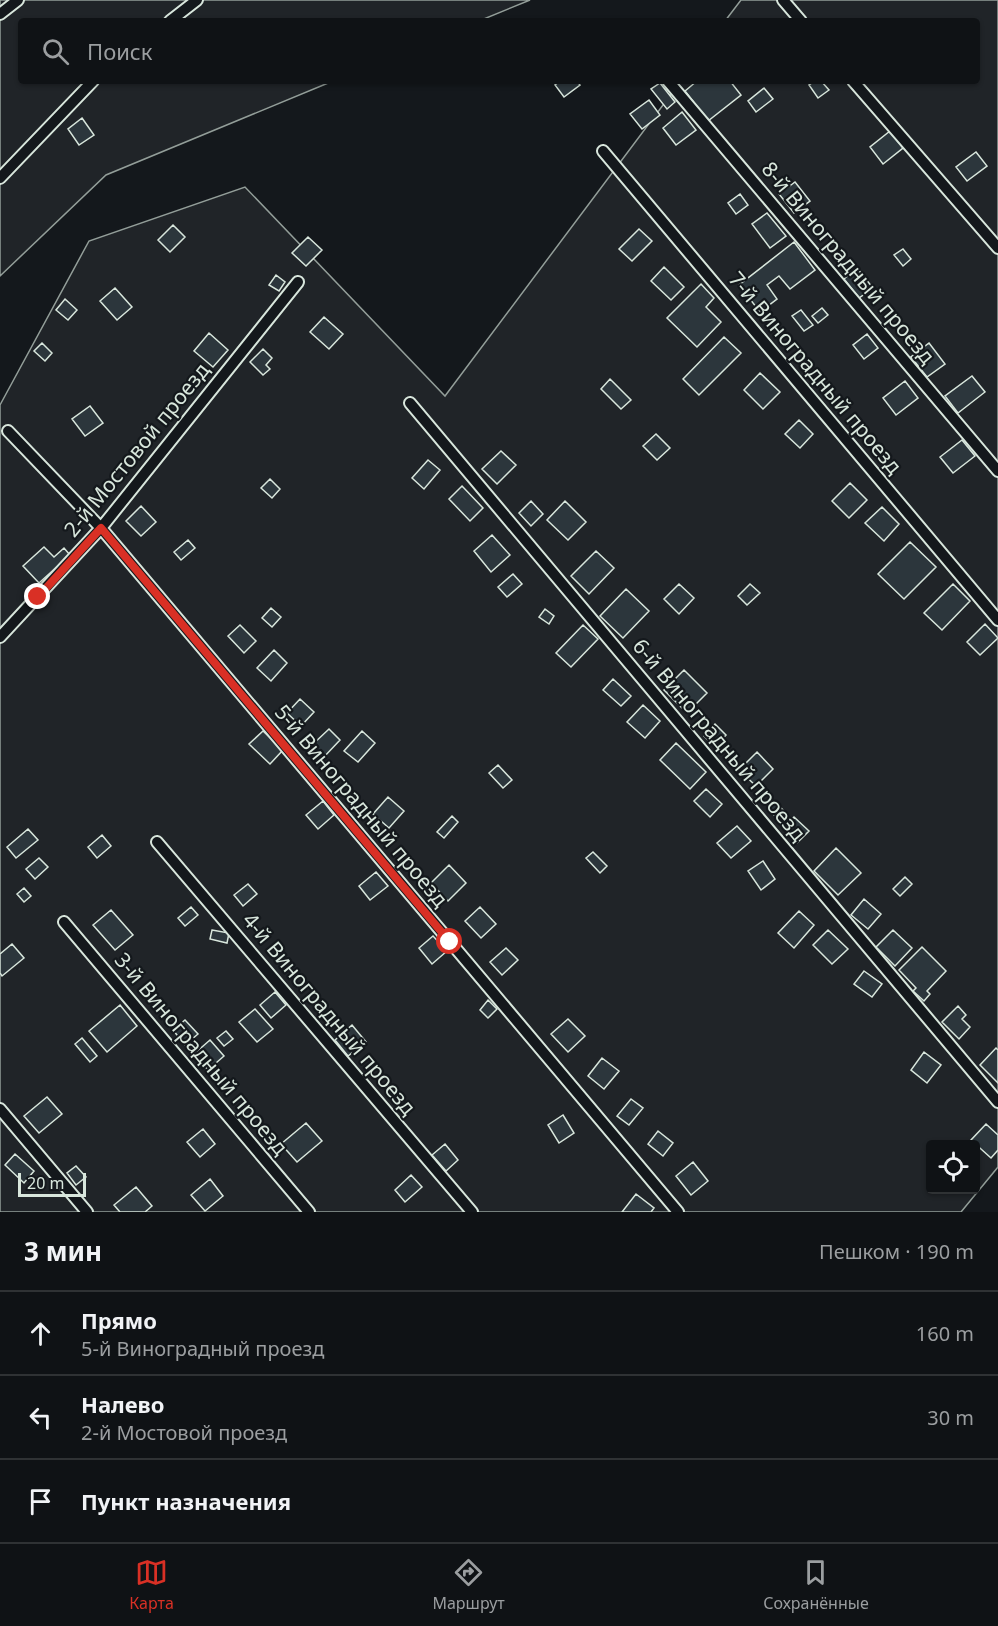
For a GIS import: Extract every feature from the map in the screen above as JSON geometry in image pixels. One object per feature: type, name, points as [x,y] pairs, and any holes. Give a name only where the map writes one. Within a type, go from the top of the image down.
[{"type":"lane","points":[[0,14],[18,0]]},
{"type":"lane","points":[[174,18],[197,0]]},
{"type":"lane","points":[[783,0],[798,18]]},
{"type":"lane","points":[[0,178],[90,84]]},
{"type":"lane","name":"8-й Виноградный проезд","points":[[671,84],[998,471]]},
{"type":"lane","points":[[856,84],[998,248]]},
{"type":"lane","name":"7-й Виноградный проезд","points":[[603,151],[998,620]]},
{"type":"lane","name":"2-й Мостовой проезд","points":[[0,637],[101,528],[298,282]]},
{"type":"lane","name":"6-й Виноградный проезд","points":[[410,403],[998,1102]]},
{"type":"lane","name":"5-й Виноградный проезд","points":[[8,431],[101,528],[678,1212]]},
{"type":"lane","name":"4-й Виноградный проезд","points":[[157,842],[472,1212]]},
{"type":"lane","name":"3-й Виноградный проезд","points":[[64,922],[309,1212]]},
{"type":"lane","points":[[0,1109],[87,1212]]},
{"type":"shaded area","points":[[0,0],[530,0],[486,18],[18,18],[18,84],[326,84],[106,175],[0,276]]},
{"type":"shaded area","points":[[741,0],[998,0],[998,1167],[980,1189],[980,1140],[926,1140],[926,1194],[976,1194],[961,1212],[0,1212],[0,405],[89,241],[245,187],[445,396],[679,84],[980,84],[980,18],[727,18]]},
{"type":"building","points":[[579,84],[580,85],[564,97],[555,85]]},
{"type":"building","points":[[661,84],[675,102],[667,109],[651,89]]},
{"type":"building","points":[[693,84],[732,84],[741,95],[708,121],[685,91]]},
{"type":"building","points":[[824,84],[829,90],[818,98],[809,85]]},
{"type":"building","points":[[764,88],[773,99],[756,112],[748,101]]},
{"type":"building","points":[[649,100],[660,115],[642,129],[630,114]]},
{"type":"building","points":[[682,112],[696,130],[676,145],[663,128]]},
{"type":"building","points":[[82,118],[94,135],[79,145],[68,129]]},
{"type":"building","points":[[890,131],[903,148],[883,164],[870,147]]},
{"type":"building","points":[[976,152],[987,166],[967,181],[956,167]]},
{"type":"building","points":[[795,182],[810,201],[794,213],[779,194]]},
{"type":"building","points":[[740,194],[748,205],[736,214],[728,203]]},
{"type":"building","points":[[767,213],[786,236],[770,248],[752,224]]},
{"type":"building","points":[[173,225],[185,237],[170,252],[158,240]]},
{"type":"building","points":[[639,229],[652,241],[632,261],[619,249]]},
{"type":"building","points":[[308,237],[322,250],[306,266],[292,253]]},
{"type":"building","points":[[794,242],[815,270],[790,289],[779,276],[767,285],[777,299],[760,312],[739,285]]},
{"type":"building","points":[[903,249],[911,259],[903,266],[894,255]]},
{"type":"building","points":[[664,267],[684,287],[671,300],[651,281]]},
{"type":"building","points":[[857,268],[873,288],[859,298],[844,279]]},
{"type":"building","points":[[276,275],[285,282],[279,291],[269,285]]},
{"type":"building","points":[[701,284],[714,298],[706,307],[721,322],[697,347],[667,318]]},
{"type":"building","points":[[115,288],[132,307],[117,320],[100,301]]},
{"type":"building","points":[[65,299],[77,310],[68,320],[56,310]]},
{"type":"building","points":[[822,308],[828,315],[818,323],[812,316]]},
{"type":"building","points":[[801,310],[813,325],[804,331],[792,316]]},
{"type":"building","points":[[324,317],[343,334],[329,349],[310,332]]},
{"type":"building","points":[[209,333],[228,350],[213,367],[194,351]]},
{"type":"building","points":[[867,334],[878,348],[864,359],[853,345]]},
{"type":"building","points":[[724,337],[741,353],[699,395],[683,379]]},
{"type":"building","points":[[42,343],[52,353],[45,361],[34,351]]},
{"type":"building","points":[[929,343],[945,364],[927,377],[911,357]]},
{"type":"building","points":[[263,349],[272,358],[266,365],[270,369],[263,375],[250,362]]},
{"type":"building","points":[[760,373],[780,392],[763,409],[744,390]]},
{"type":"building","points":[[972,376],[985,392],[958,413],[945,396]]},
{"type":"building","points":[[610,379],[631,400],[621,409],[601,389]]},
{"type":"building","points":[[905,381],[918,398],[896,415],[883,398]]},
{"type":"building","points":[[90,406],[103,423],[85,436],[72,419]]},
{"type":"building","points":[[799,420],[813,434],[800,448],[785,434]]},
{"type":"building","points":[[656,434],[670,448],[657,460],[643,446]]},
{"type":"building","points":[[962,440],[975,456],[953,473],[940,457]]},
{"type":"building","points":[[501,451],[516,465],[497,484],[482,469]]},
{"type":"building","points":[[428,460],[440,470],[424,489],[412,478]]},
{"type":"building","points":[[270,479],[280,489],[272,498],[261,488]]},
{"type":"building","points":[[850,483],[867,500],[849,518],[832,501]]},
{"type":"building","points":[[462,486],[483,508],[470,521],[449,499]]},
{"type":"building","points":[[531,501],[543,514],[531,526],[519,513]]},
{"type":"building","points":[[565,501],[586,522],[568,540],[547,520]]},
{"type":"building","points":[[141,506],[156,522],[141,536],[126,521]]},
{"type":"building","points":[[882,507],[899,524],[884,541],[865,523]]},
{"type":"building","points":[[492,535],[510,555],[491,572],[474,551]]},
{"type":"building","points":[[188,540],[195,548],[181,560],[174,552]]},
{"type":"building","points":[[910,542],[936,567],[904,599],[878,574]]},
{"type":"building","points":[[44,547],[54,557],[64,548],[70,555],[39,583],[23,566]]},
{"type":"building","points":[[596,551],[614,568],[589,594],[571,576]]},
{"type":"building","points":[[513,574],[522,584],[507,597],[498,587]]},
{"type":"building","points":[[679,584],[694,598],[679,614],[664,599]]},
{"type":"building","points":[[750,584],[760,593],[747,605],[738,596]]},
{"type":"building","points":[[953,584],[970,601],[942,630],[924,613]]},
{"type":"building","points":[[626,589],[649,611],[623,638],[600,616]]},
{"type":"building","points":[[271,608],[281,617],[272,627],[262,618]]},
{"type":"building","points":[[545,609],[554,616],[549,624],[539,617]]},
{"type":"building","points":[[985,624],[998,638],[980,655],[967,642]]},
{"type":"building","points":[[240,625],[256,641],[244,653],[228,636]]},
{"type":"building","points":[[583,625],[598,639],[571,667],[556,653]]},
{"type":"building","points":[[274,650],[287,663],[271,681],[257,668]]},
{"type":"building","points":[[684,670],[707,693],[687,713],[664,690]]},
{"type":"building","points":[[613,679],[631,696],[621,706],[603,690]]},
{"type":"building","points":[[300,699],[314,712],[301,726],[287,713]]},
{"type":"building","points":[[643,705],[660,721],[645,738],[627,722]]},
{"type":"building","points":[[715,724],[726,735],[715,747],[704,736]]},
{"type":"building","points":[[329,729],[340,740],[323,758],[311,746]]},
{"type":"building","points":[[263,731],[283,750],[270,764],[249,744]]},
{"type":"building","points":[[362,731],[375,743],[358,762],[344,751]]},
{"type":"building","points":[[676,743],[706,772],[690,789],[660,760]]},
{"type":"building","points":[[757,752],[773,769],[756,786],[739,770]]},
{"type":"building","points":[[498,765],[512,780],[503,788],[489,773]]},
{"type":"building","points":[[706,789],[722,804],[710,817],[694,801]]},
{"type":"building","points":[[388,797],[404,811],[389,828],[373,814]]},
{"type":"building","points":[[323,801],[334,815],[318,829],[306,815]]},
{"type":"building","points":[[774,801],[783,810],[776,817],[767,808]]},
{"type":"building","points":[[452,816],[458,822],[444,838],[437,832]]},
{"type":"building","points":[[794,817],[809,831],[797,843],[783,828]]},
{"type":"building","points":[[737,826],[751,841],[731,858],[717,843]]},
{"type":"building","points":[[28,829],[38,840],[16,858],[7,847]]},
{"type":"building","points":[[102,835],[111,846],[97,858],[88,847]]},
{"type":"building","points":[[836,848],[861,873],[838,895],[814,871]]},
{"type":"building","points":[[593,852],[607,866],[600,873],[586,858]]},
{"type":"building","points":[[39,858],[48,867],[35,879],[26,869]]},
{"type":"building","points":[[763,861],[775,879],[761,890],[748,871]]},
{"type":"building","points":[[449,865],[466,883],[448,901],[431,883]]},
{"type":"building","points":[[376,872],[388,886],[370,900],[359,886]]},
{"type":"building","points":[[905,877],[912,884],[900,896],[893,889]]},
{"type":"building","points":[[248,884],[257,894],[243,906],[234,895]]},
{"type":"building","points":[[24,888],[31,896],[24,902],[17,894]]},
{"type":"building","points":[[864,899],[881,914],[868,929],[851,915]]},
{"type":"building","points":[[191,907],[198,915],[185,926],[178,918]]},
{"type":"building","points":[[480,907],[496,924],[481,938],[465,921]]},
{"type":"building","points":[[111,910],[133,935],[115,950],[93,925]]},
{"type":"building","points":[[799,911],[814,925],[794,948],[778,933]]},
{"type":"building","points":[[212,930],[229,933],[227,943],[210,939]]},
{"type":"building","points":[[828,930],[848,949],[832,964],[813,945]]},
{"type":"building","points":[[893,930],[912,948],[895,966],[876,947]]},
{"type":"building","points":[[433,936],[447,951],[432,964],[419,948]]},
{"type":"building","points":[[12,944],[24,958],[2,976],[0,954]]},
{"type":"building","points":[[922,947],[946,971],[927,991],[930,994],[924,1001],[913,991],[916,988],[899,970]]},
{"type":"building","points":[[506,948],[518,960],[502,975],[490,962]]},
{"type":"building","points":[[864,971],[882,984],[872,997],[854,984]]},
{"type":"building","points":[[275,992],[286,1005],[271,1018],[260,1005]]},
{"type":"building","points":[[488,1000],[497,1009],[488,1018],[480,1010]]},
{"type":"building","points":[[120,1005],[137,1026],[107,1052],[89,1031]]},
{"type":"building","points":[[958,1006],[966,1015],[962,1019],[970,1027],[959,1039],[942,1022]]},
{"type":"building","points":[[255,1009],[273,1029],[257,1042],[239,1022]]},
{"type":"building","points":[[568,1019],[585,1036],[568,1052],[551,1034]]},
{"type":"building","points":[[185,1020],[198,1034],[185,1045],[173,1030]]},
{"type":"building","points":[[352,1025],[366,1042],[348,1056],[335,1040]]},
{"type":"building","points":[[226,1031],[233,1039],[224,1046],[217,1038]]},
{"type":"building","points":[[82,1038],[97,1056],[90,1062],[75,1044]]},
{"type":"building","points":[[210,1040],[224,1056],[208,1070],[194,1054]]},
{"type":"building","points":[[996,1048],[998,1050],[998,1083],[980,1065]]},
{"type":"building","points":[[924,1052],[941,1065],[927,1083],[911,1070]]},
{"type":"building","points":[[602,1058],[619,1071],[604,1089],[588,1076]]},
{"type":"building","points":[[47,1097],[62,1114],[39,1133],[24,1116]]},
{"type":"building","points":[[631,1099],[643,1108],[629,1125],[617,1116]]},
{"type":"building","points":[[563,1115],[574,1133],[559,1143],[548,1125]]},
{"type":"building","points":[[306,1123],[322,1141],[297,1162],[281,1144]]},
{"type":"building","points":[[986,1124],[998,1135],[998,1150],[991,1158],[980,1148],[980,1140],[971,1140]]},
{"type":"building","points":[[203,1129],[215,1144],[200,1157],[187,1142]]},
{"type":"building","points":[[658,1131],[673,1143],[663,1156],[648,1144]]},
{"type":"building","points":[[445,1144],[458,1160],[446,1171],[432,1155]]},
{"type":"building","points":[[15,1154],[34,1171],[24,1183],[5,1165]]},
{"type":"building","points":[[693,1162],[708,1181],[691,1195],[676,1176]]},
{"type":"building","points":[[76,1166],[86,1177],[76,1185],[67,1173]]},
{"type":"building","points":[[411,1175],[422,1187],[405,1202],[395,1190]]},
{"type":"building","points":[[210,1179],[223,1196],[205,1211],[191,1195]]},
{"type":"building","points":[[136,1187],[152,1206],[145,1212],[120,1212],[114,1205]]},
{"type":"building","points":[[636,1194],[654,1208],[651,1212],[622,1212]]},
{"type":"route","points":[[38,597],[101,528],[450,942]]}]
